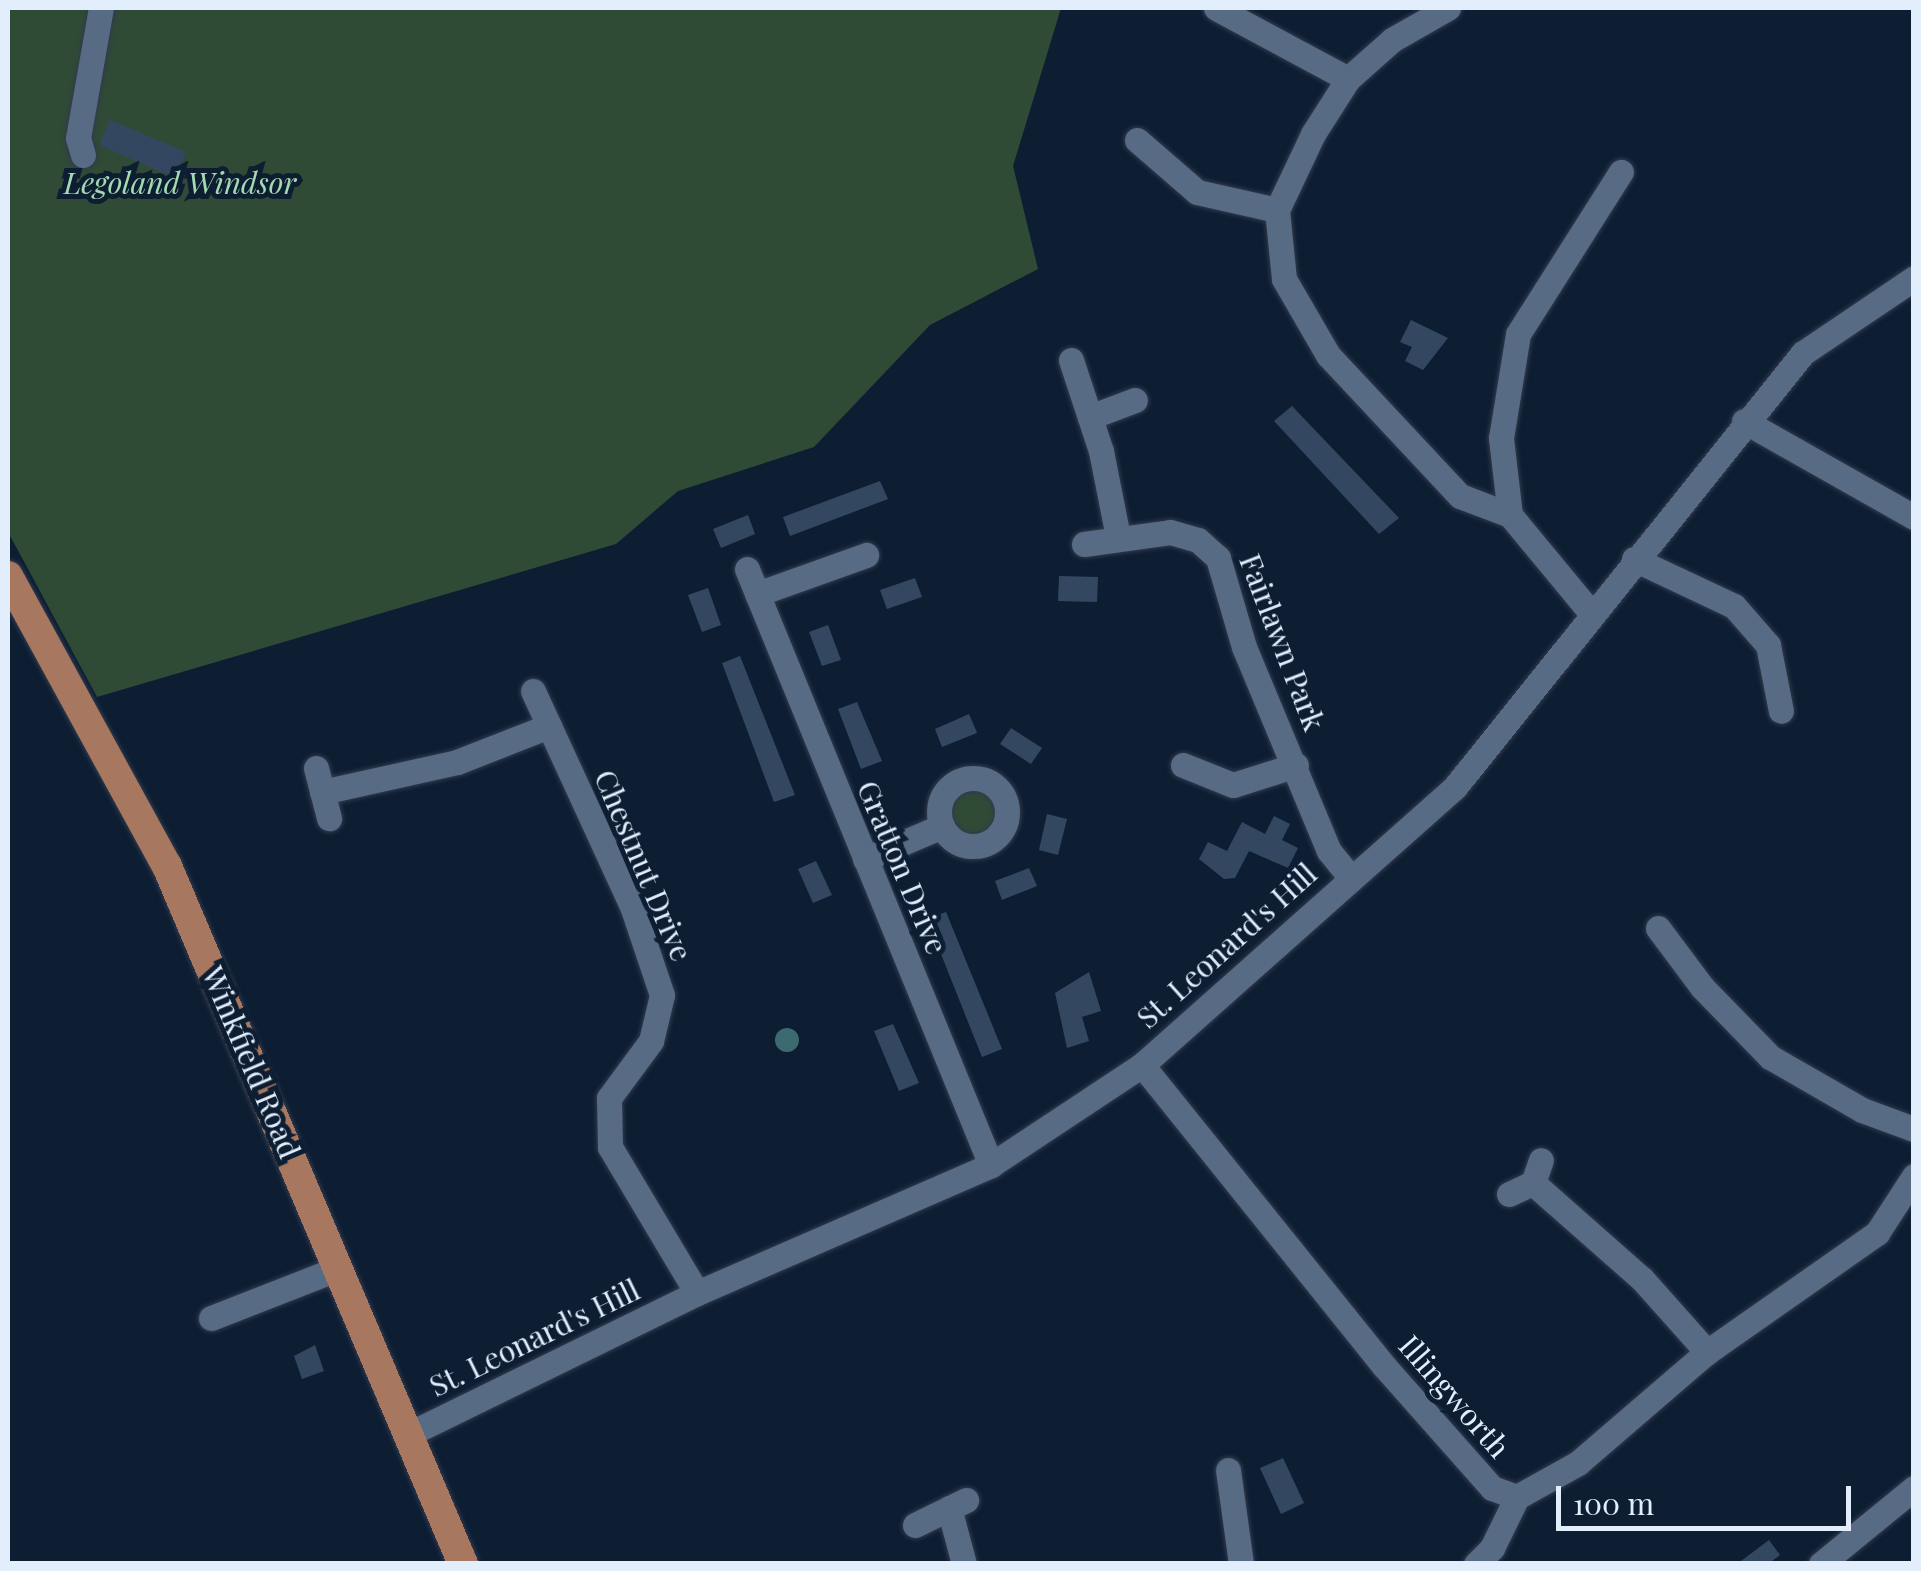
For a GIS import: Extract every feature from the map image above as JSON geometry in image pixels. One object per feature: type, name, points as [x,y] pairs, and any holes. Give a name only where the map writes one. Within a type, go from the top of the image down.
[{"type":"main road","name":"Winkfield Road","points":[[8,576],[167,866],[463,1564]]},
{"type":"street","points":[[83,155],[78,138],[101,8]]},
{"type":"street","points":[[1216,8],[1348,79]]},
{"type":"street","points":[[1448,8],[1392,40],[1348,79],[1277,210],[1284,279],[1328,355],[1460,496],[1510,515],[1592,613]]},
{"type":"street","points":[[1136,140],[1197,192],[1277,210]]},
{"type":"street","points":[[1510,515],[1501,438],[1510,360],[1518,334],[1547,295],[1622,172]]},
{"type":"street","name":"St. Leonard's Hill","points":[[407,1435],[697,1294],[991,1164],[1142,1065],[1455,788],[1744,421],[1803,354],[1914,278]]},
{"type":"street","points":[[1071,360],[1090,417],[1118,536]]},
{"type":"street","points":[[1090,417],[1135,400]]},
{"type":"street","points":[[1744,421],[1914,517]]},
{"type":"street","name":"Fairlawn Park","points":[[1084,544],[1118,536],[1183,534],[1218,558],[1244,647],[1330,851],[1350,878]]},
{"type":"street","points":[[757,594],[866,556]]},
{"type":"street","points":[[1634,559],[1734,606],[1768,645],[1781,711]]},
{"type":"street","name":"Gratton Drive","points":[[747,569],[991,1164]]},
{"type":"street","name":"Chestnut Drive","points":[[533,691],[632,906],[662,995],[651,1041],[609,1098],[610,1147],[697,1294]]},
{"type":"street","points":[[329,818],[319,780],[457,762],[549,726]]},
{"type":"street","points":[[1183,765],[1234,786],[1296,765]]},
{"type":"street","points":[[866,860],[942,826]]},
{"type":"street","points":[[1658,928],[1702,987],[1770,1058],[1862,1110],[1914,1129]]},
{"type":"street","name":"Illingworth","points":[[1142,1065],[1384,1366],[1492,1488],[1517,1497],[1578,1463],[1707,1352],[1877,1233],[1914,1176]]},
{"type":"street","points":[[1509,1194],[1537,1171],[1707,1352]]},
{"type":"street","points":[[211,1318],[338,1268]]},
{"type":"street","points":[[1223,1487],[1240,1564]]},
{"type":"street","points":[[1821,1564],[1914,1488]]},
{"type":"street","points":[[1476,1564],[1492,1548],[1517,1497]]},
{"type":"street","points":[[915,1525],[958,1504],[964,1564]]},
{"type":"green space","name":"Legoland Windsor","points":[[8,8],[1061,8],[1013,166],[1038,269],[930,325],[814,447],[678,491],[616,544],[97,697],[8,532]]},
{"type":"green space","points":[[973,786],[992,794],[1000,813],[992,832],[973,840],[954,832],[946,813],[954,794]]},
{"type":"shaded area","points":[[787,1028],[799,1040],[787,1052],[775,1040]]},
{"type":"building","points":[[110,120],[186,152],[175,178],[99,145]]},
{"type":"building","points":[[1411,320],[1448,338],[1423,370],[1405,361],[1412,347],[1400,342]]},
{"type":"building","points":[[1292,406],[1399,518],[1379,534],[1274,421]]},
{"type":"building","points":[[880,481],[888,499],[790,536],[783,517]]},
{"type":"building","points":[[748,515],[755,534],[721,548],[713,529]]},
{"type":"building","points":[[1059,576],[1098,577],[1097,602],[1058,601]]},
{"type":"building","points":[[915,578],[922,597],[887,609],[880,590]]},
{"type":"building","points":[[708,588],[721,625],[702,632],[688,595]]},
{"type":"building","points":[[828,625],[841,660],[822,666],[809,632]]},
{"type":"building","points":[[740,656],[795,795],[774,802],[722,663]]},
{"type":"building","points":[[857,702],[882,761],[861,769],[838,709]]},
{"type":"building","points":[[969,714],[977,733],[942,747],[935,729]]},
{"type":"building","points":[[1011,728],[1042,748],[1031,764],[1000,744]]},
{"type":"building","points":[[1047,814],[1067,819],[1058,855],[1039,850]]},
{"type":"building","points":[[1274,816],[1290,824],[1282,840],[1298,848],[1288,868],[1249,851],[1235,878],[1224,879],[1199,859],[1208,842],[1227,851],[1242,822],[1265,834]]},
{"type":"building","points":[[816,861],[832,895],[813,903],[798,869]]},
{"type":"building","points":[[1029,868],[1037,886],[1002,900],[995,881]]},
{"type":"building","points":[[946,912],[1002,1049],[982,1057],[927,919]]},
{"type":"building","points":[[1089,972],[1101,1011],[1082,1017],[1089,1041],[1067,1048],[1055,993]]},
{"type":"building","points":[[893,1024],[919,1083],[899,1091],[874,1031]]},
{"type":"building","points":[[315,1345],[324,1371],[302,1379],[294,1356]]},
{"type":"building","points":[[1283,1458],[1304,1503],[1281,1514],[1260,1468]]},
{"type":"building","points":[[1769,1540],[1780,1555],[1768,1564],[1737,1564]]}]
